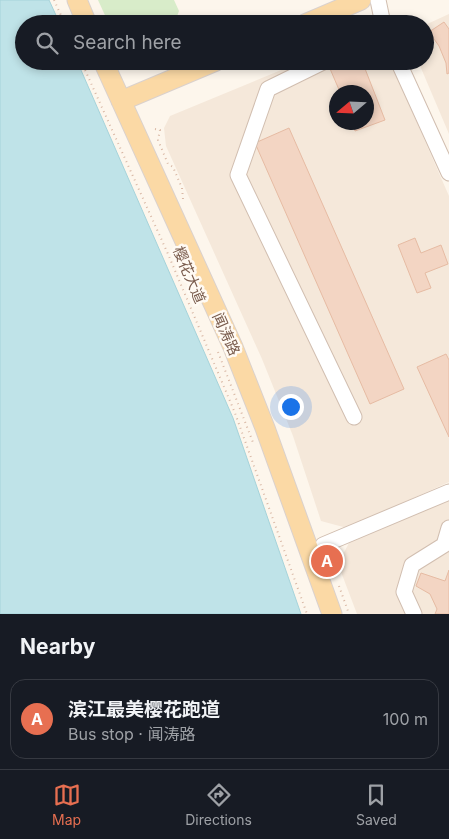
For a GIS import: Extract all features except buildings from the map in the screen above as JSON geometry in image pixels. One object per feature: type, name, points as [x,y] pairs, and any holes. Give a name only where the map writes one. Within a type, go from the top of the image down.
[{"type":"main road","points":[[77,0],[83,15]]},
{"type":"main road","points":[[326,15],[361,0]]},
{"type":"main road","name":"闻涛路","points":[[107,70],[233,347],[265,428],[332,614]]},
{"type":"main road","points":[[120,101],[194,70]]},
{"type":"street","points":[[378,0],[381,15]]},
{"type":"street","points":[[306,70],[268,89],[238,175],[354,417]]},
{"type":"street","points":[[402,70],[449,173]]},
{"type":"street","points":[[324,545],[447,494]]},
{"type":"street","points":[[414,614],[404,592],[412,565],[444,545],[449,528]]},
{"type":"path","points":[[54,0],[61,15]]},
{"type":"path","name":"樱花大道","points":[[86,70],[168,254],[235,413],[307,614]]},
{"type":"path","points":[[154,129],[160,130]]},
{"type":"path","points":[[217,350],[255,448]]},
{"type":"shaded area","points":[[449,14],[449,134],[422,70],[434,70],[434,21]]},
{"type":"shaded area","points":[[281,70],[394,70],[449,196],[449,482],[347,528],[321,521],[293,436],[262,359],[166,146],[164,128],[170,116]]},
{"type":"shaded area","points":[[449,498],[449,614],[357,614],[338,564],[350,541]]},
{"type":"green space","points":[[98,0],[174,0],[179,11],[177,15],[105,15]]},
{"type":"water","points":[[0,0],[49,0],[56,15],[15,15],[15,70],[81,70],[233,418],[301,614],[0,614]]},
{"type":"place","name":"滨江最美樱花跑道","points":[[327,561]]}]
